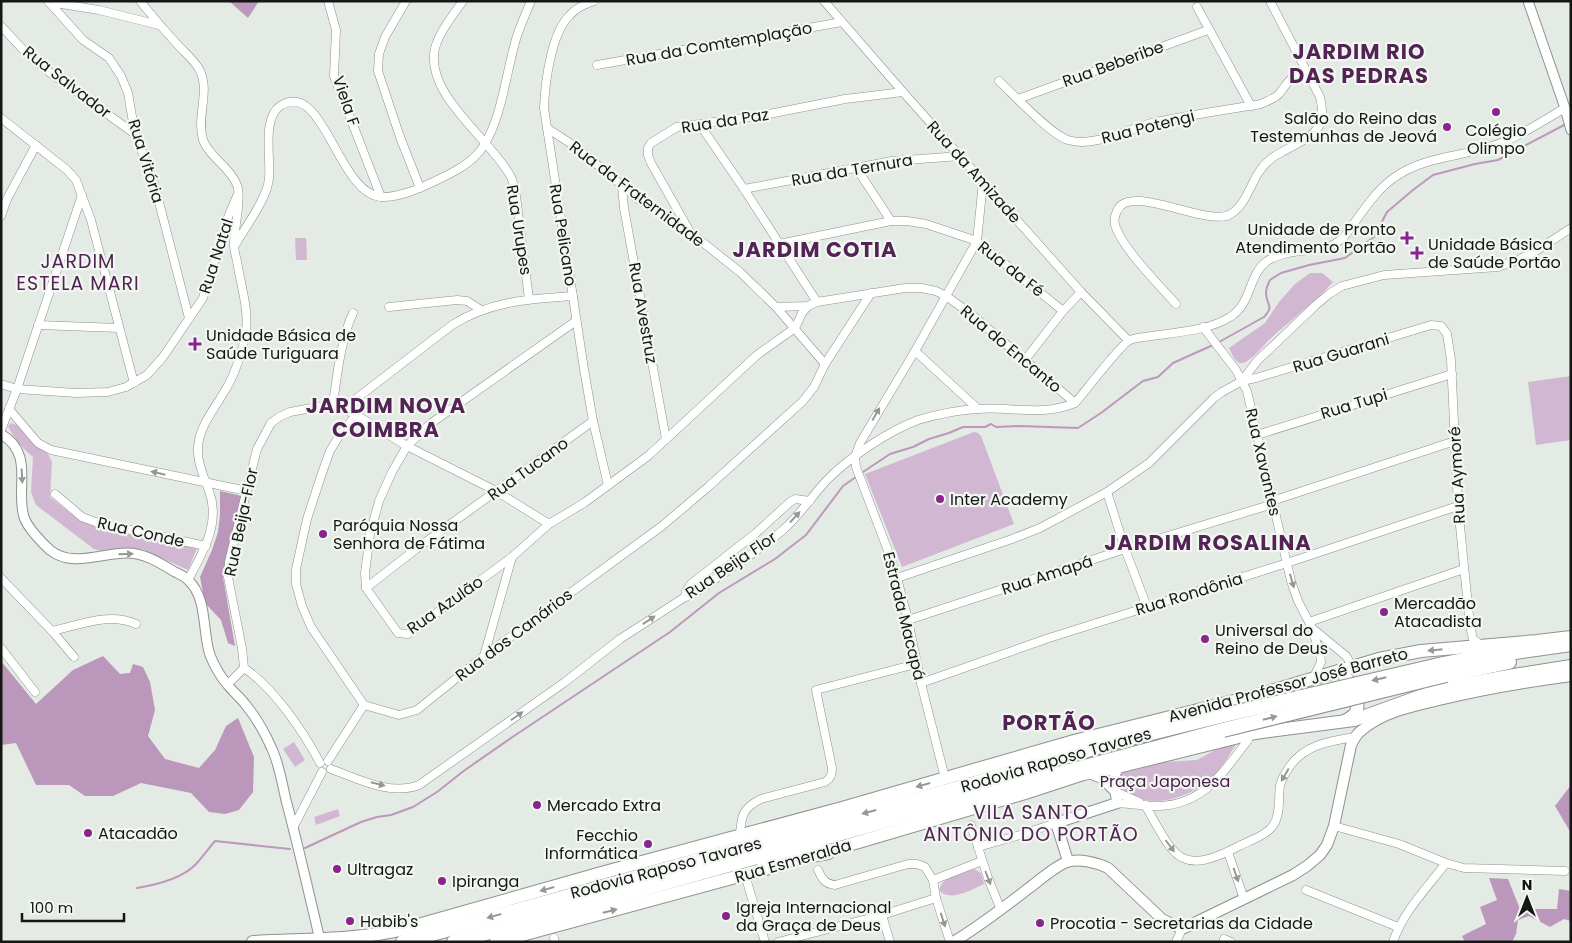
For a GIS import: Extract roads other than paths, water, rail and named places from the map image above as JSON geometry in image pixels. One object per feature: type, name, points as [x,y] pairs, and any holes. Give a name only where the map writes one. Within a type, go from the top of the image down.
[{"type":"highway","name":"Avenida Professor José Barreto","points":[[253,942],[315,941],[386,933],[412,927],[1096,735],[1254,696],[1365,662],[1396,655],[1459,647],[1571,637]]},
{"type":"highway","name":"Rodovia Raposo Tavares","points":[[454,942],[920,811],[1222,723],[1445,669],[1474,658],[1571,644]]},
{"type":"highway","name":"Rodovia Raposo Tavares","points":[[1445,669],[1571,654]]},
{"type":"highway","points":[[1357,680],[1365,662]]},
{"type":"highway","points":[[1352,666],[1364,702],[1373,713]]},
{"type":"highway","points":[[1089,773],[1251,736],[1345,721],[1458,685],[1571,666]]},
{"type":"highway","points":[[1339,671],[1348,678],[1357,704],[1355,713],[1345,721]]},
{"type":"highway","name":"Rodovia Raposo Tavares","points":[[403,942],[966,786],[1112,743],[1222,723]]},
{"type":"highway","name":"Rua Esmeralda","points":[[496,942],[828,852],[1025,794],[1089,773]]},
{"type":"highway","points":[[704,872],[828,852]]},
{"type":"main road","points":[[952,942],[1001,910],[1046,875],[1068,862],[1087,861],[1108,868],[1162,919],[1182,929],[1294,875],[1320,855],[1327,845],[1334,826],[1351,746],[1355,737],[1362,730],[1408,707],[1480,690],[1571,676]]},
{"type":"main road","points":[[1068,862],[1056,823],[1117,803],[1113,784],[1118,767]]},
{"type":"main road","points":[[1089,773],[1102,778],[1116,792]]},
{"type":"street","points":[[99,10],[101,1]]},
{"type":"street","points":[[140,1],[159,25],[198,67],[203,77],[204,88],[200,124],[204,140],[211,154],[232,176],[240,192],[234,246],[246,311],[246,335],[240,357],[228,386],[210,415],[199,439],[198,453],[200,466],[205,483],[210,491],[213,518],[212,531],[188,580]]},
{"type":"street","name":"Viela F","points":[[328,1],[336,30],[334,76],[382,197]]},
{"type":"street","points":[[406,1],[385,37],[378,71],[400,137],[420,188]]},
{"type":"street","name":"Rua Urupes","points":[[463,1],[442,33],[436,48],[434,64],[438,78],[451,103],[503,164],[512,179],[516,196],[529,299]]},
{"type":"street","points":[[234,246],[267,190],[270,170],[269,127],[272,116],[279,107],[288,102],[300,102],[308,107],[325,128],[340,159],[355,182],[368,193],[382,197],[391,197],[420,188],[460,168],[479,152],[495,120],[517,36],[531,1]]},
{"type":"street","name":"Rua Pelicano","points":[[594,1],[578,8],[562,25],[548,70],[544,108],[593,422],[608,485]]},
{"type":"street","name":"Rua da Amizade","points":[[824,1],[1081,292],[1128,340]]},
{"type":"street","points":[[1176,304],[1126,247],[1114,224],[1116,212],[1126,202],[1138,201],[1156,203],[1220,218],[1230,214],[1241,205],[1266,163],[1275,155],[1312,136],[1320,125],[1322,117],[1323,107],[1320,97],[1270,1]]},
{"type":"street","points":[[1528,1],[1571,129]]},
{"type":"street","points":[[49,2],[99,10],[159,25]]},
{"type":"street","name":"Rua Vitória","points":[[49,2],[83,40],[109,58],[128,93],[136,134],[154,179],[189,318]]},
{"type":"street","points":[[1197,7],[1251,106]]},
{"type":"street","name":"Rua da Comtemplação","points":[[597,65],[842,22]]},
{"type":"street","name":"Rua Salvador","points":[[1,26],[29,56],[49,72],[136,134]]},
{"type":"street","name":"Rua Beberibe","points":[[1018,99],[1208,30]]},
{"type":"street","name":"Rua Potengi","points":[[999,81],[1056,134],[1068,140],[1079,142],[1094,141],[1151,123],[1261,104],[1271,100],[1278,94],[1292,77],[1308,72]]},
{"type":"street","name":"Rua da Paz","points":[[691,234],[650,163],[648,148],[652,143],[677,127],[686,125],[700,125],[759,116],[845,99],[903,92]]},
{"type":"street","points":[[855,457],[888,434],[920,420],[978,409],[1028,411],[1058,408],[1075,403],[1128,340],[1180,332],[1220,323],[1240,310],[1257,273],[1268,261],[1277,256],[1328,247],[1343,238],[1379,190],[1396,176],[1424,162],[1488,148],[1566,112]]},
{"type":"street","points":[[1,118],[36,144],[76,180],[91,220],[134,383],[108,392],[76,393],[17,389],[1,384]]},
{"type":"street","points":[[700,125],[817,302]]},
{"type":"street","name":"Rua da Fraternidade","points":[[547,128],[576,147],[622,186],[691,234],[740,272],[776,307],[825,364]]},
{"type":"street","points":[[1,216],[7,199],[36,144]]},
{"type":"street","name":"Rua da Ternura","points":[[744,189],[892,161],[961,156]]},
{"type":"street","points":[[857,169],[891,221]]},
{"type":"street","name":"Rua Beija Flor","points":[[331,769],[370,783],[388,787],[403,789],[419,785],[565,682],[620,639],[685,596],[695,593],[784,529],[829,478],[855,457],[860,442],[916,351],[977,241],[983,182]]},
{"type":"street","name":"Rua Avestruz","points":[[622,186],[624,208],[666,439]]},
{"type":"street","name":"Rua Natal","points":[[134,383],[147,374],[163,357],[203,298],[232,205],[240,192]]},
{"type":"street","points":[[1,430],[17,389],[82,194]]},
{"type":"street","points":[[624,208],[632,199],[638,198]]},
{"type":"street","name":"Rua da Fé","points":[[779,244],[891,221],[926,224],[977,241],[1063,311]]},
{"type":"street","points":[[897,578],[1040,528],[1107,492],[1149,463],[1214,398],[1242,381],[1257,361],[1316,305],[1342,286],[1384,275],[1498,267],[1536,251],[1571,228]]},
{"type":"street","points":[[776,307],[808,306],[817,302],[904,288],[921,288],[946,296]]},
{"type":"street","points":[[1025,360],[1063,311],[1081,292]]},
{"type":"street","name":"Rua dos Canários","points":[[364,705],[399,715],[417,710],[484,656],[639,544],[708,487],[802,402],[814,387],[825,364],[871,293]]},
{"type":"street","points":[[344,408],[452,325],[467,316],[495,305],[529,299],[573,296]]},
{"type":"street","name":"Rua do Encanto","points":[[946,296],[971,314],[1075,403]]},
{"type":"street","points":[[389,307],[456,300],[467,301],[481,310]]},
{"type":"street","name":"Rua Azulão","points":[[366,588],[398,633],[408,634],[512,556],[549,524],[584,503],[648,456],[757,355],[795,328],[802,313],[808,306]]},
{"type":"street","points":[[353,313],[348,325],[340,361],[333,404],[344,408],[407,446],[496,491],[549,524]]},
{"type":"street","points":[[366,588],[365,573],[370,534],[379,501],[392,472],[407,446],[430,424],[576,321]]},
{"type":"street","points":[[38,325],[119,328]]},
{"type":"street","name":"Rua Guarani","points":[[1242,381],[1432,325],[1441,326]]},
{"type":"street","name":"Rua Aymoré","points":[[1441,326],[1447,334],[1452,374],[1458,506],[1470,626]]},
{"type":"street","name":"Rua Xavantes","points":[[1203,327],[1236,370],[1246,391],[1287,563],[1298,601],[1310,625],[1320,654],[1321,662],[1312,679]]},
{"type":"street","points":[[916,351],[978,409]]},
{"type":"street","name":"Rua Tupi","points":[[1257,435],[1452,374]]},
{"type":"street","name":"Rua Beija-Flor","points":[[244,668],[228,577],[257,449],[271,423],[279,416],[290,412],[333,404]]},
{"type":"street","points":[[9,409],[38,443],[51,450],[247,491]]},
{"type":"street","points":[[322,772],[319,767],[364,705],[311,627],[302,606],[296,584],[296,569],[307,519],[330,451],[356,415]]},
{"type":"street","name":"Rua Tucano","points":[[366,588],[416,549],[593,422]]},
{"type":"street","points":[[1,434],[18,450],[21,461],[24,518],[34,533],[50,550],[63,557],[90,559],[126,553],[139,554],[151,558],[188,580],[199,598],[210,654],[227,685],[245,704],[262,728],[273,750],[280,772],[286,803],[294,826],[315,941]]},
{"type":"street","name":"Rua Amapá","points":[[908,620],[1455,442]]},
{"type":"street","name":"Estrada Macapá","points":[[855,457],[860,479],[897,578],[908,620],[916,664],[945,778]]},
{"type":"street","points":[[1107,492],[1124,549],[1147,606]]},
{"type":"street","name":"Rua Conde","points":[[56,494],[82,517],[98,524],[206,546]]},
{"type":"street","points":[[685,596],[691,584],[756,533],[790,502],[800,498],[810,501]]},
{"type":"street","name":"Rua Rondônia","points":[[921,683],[1049,638],[1287,563],[1458,506]]},
{"type":"street","points":[[484,656],[512,556]]},
{"type":"street","points":[[1310,625],[1464,569]]},
{"type":"street","points":[[2,580],[52,631],[74,657]]},
{"type":"street","points":[[52,631],[105,619],[126,620],[136,624]]},
{"type":"street","name":"Rua Xavantes","points":[[1310,625],[1346,656],[1352,666]]},
{"type":"street","points":[[1470,626],[1473,639],[1484,646]]},
{"type":"street","points":[[1459,647],[1465,643],[1470,626]]},
{"type":"street","points":[[1,648],[35,692]]},
{"type":"street","points":[[740,836],[741,820],[747,808],[752,804],[830,779],[832,768],[816,690],[916,664]]},
{"type":"street","points":[[227,685],[244,668],[257,676],[324,762],[331,763],[331,769],[327,773],[322,772]]},
{"type":"street","points":[[1117,803],[1158,806],[1195,797],[1208,789],[1251,736]]},
{"type":"street","points":[[1116,792],[1145,805],[1170,847],[1180,857],[1191,862],[1199,862],[1228,852],[1267,832],[1274,823],[1278,812],[1280,783],[1291,764],[1299,755],[1332,740],[1355,737]]},
{"type":"street","points":[[294,826],[322,772]]},
{"type":"street","points":[[978,846],[1056,823]]},
{"type":"street","points":[[971,825],[982,861],[1001,910]]},
{"type":"street","points":[[1334,826],[1399,844],[1446,863],[1464,868],[1478,870],[1565,871]]},
{"type":"street","points":[[1228,852],[1244,899]]},
{"type":"street","points":[[933,880],[982,861]]},
{"type":"street","points":[[1392,942],[1405,916],[1446,863]]},
{"type":"street","points":[[818,870],[823,880],[835,886],[908,864],[925,867],[933,880],[936,898],[952,942]]},
{"type":"street","points":[[745,875],[765,942]]},
{"type":"street","points":[[1306,890],[1398,927]]},
{"type":"street","points":[[778,942],[882,915],[936,898]]},
{"type":"street","points":[[882,915],[890,942]]},
{"type":"street","points":[[1176,942],[1182,929]]},
{"type":"waterway","points":[[1219,342],[1264,317],[1269,310],[1266,293],[1270,280],[1281,273],[1345,258],[1374,237],[1387,212],[1433,175],[1498,160],[1566,124]]},
{"type":"waterway","points":[[860,474],[890,454],[963,427],[985,427],[991,424],[996,427],[1078,428],[1143,381],[1158,377],[1173,363],[1213,345]]},
{"type":"waterway","points":[[305,848],[361,822],[391,815],[413,807],[437,792],[511,738],[670,632],[719,593],[775,559],[806,535],[843,486],[856,477]]},
{"type":"waterway","points":[[137,888],[160,883],[183,874],[195,865],[215,841],[290,849]]},
{"type":"place","name":"Colégio Olimpo","points":[[1496,112]]},
{"type":"place","name":"Salão do Reino das Testemunhas de Jeová","points":[[1447,127]]},
{"type":"place","name":"Unidade de Pronto Atendimento Portão","points":[[1407,238]]},
{"type":"place","name":"Unidade Básica de Saúde Portão","points":[[1417,253]]},
{"type":"place","name":"Unidade Básica de Saúde Turiguara","points":[[195,344]]},
{"type":"place","name":"Inter Academy","points":[[940,499]]},
{"type":"place","name":"Paróquia Nossa Senhora de Fátima","points":[[323,534]]},
{"type":"place","name":"Mercadão Atacadista","points":[[1384,612]]},
{"type":"place","name":"Universal do Reino de Deus","points":[[1205,639]]},
{"type":"place","name":"Mercado Extra","points":[[537,805]]},
{"type":"place","name":"Atacadão","points":[[88,833]]},
{"type":"place","name":"Fecchio Informática","points":[[648,844]]},
{"type":"place","name":"Ultragaz","points":[[337,869]]},
{"type":"place","name":"Ipiranga","points":[[442,881]]},
{"type":"place","name":"Igreja Internacional da Graça de Deus","points":[[726,916]]},
{"type":"place","name":"Habib's","points":[[350,921]]},
{"type":"place","name":"Procotia - Secretarias da Cidade","points":[[1040,923]]},
{"type":"district","name":"JARDIM RIO DAS PEDRAS","points":[[1359,63]]},
{"type":"district","name":"JARDIM COTIA","points":[[815,249]]},
{"type":"district","name":"JARDIM ESTELA MARI","points":[[78,272]]},
{"type":"district","name":"JARDIM NOVA COIMBRA","points":[[386,417]]},
{"type":"district","name":"JARDIM ROSALINA","points":[[1208,542]]},
{"type":"district","name":"PORTÃO","points":[[1049,722]]},
{"type":"district","name":"VILA SANTO ANTÔNIO DO PORTÃO","points":[[1031,823]]},
{"type":"park label","name":"Praça Japonesa","points":[[1165,781]]}]
